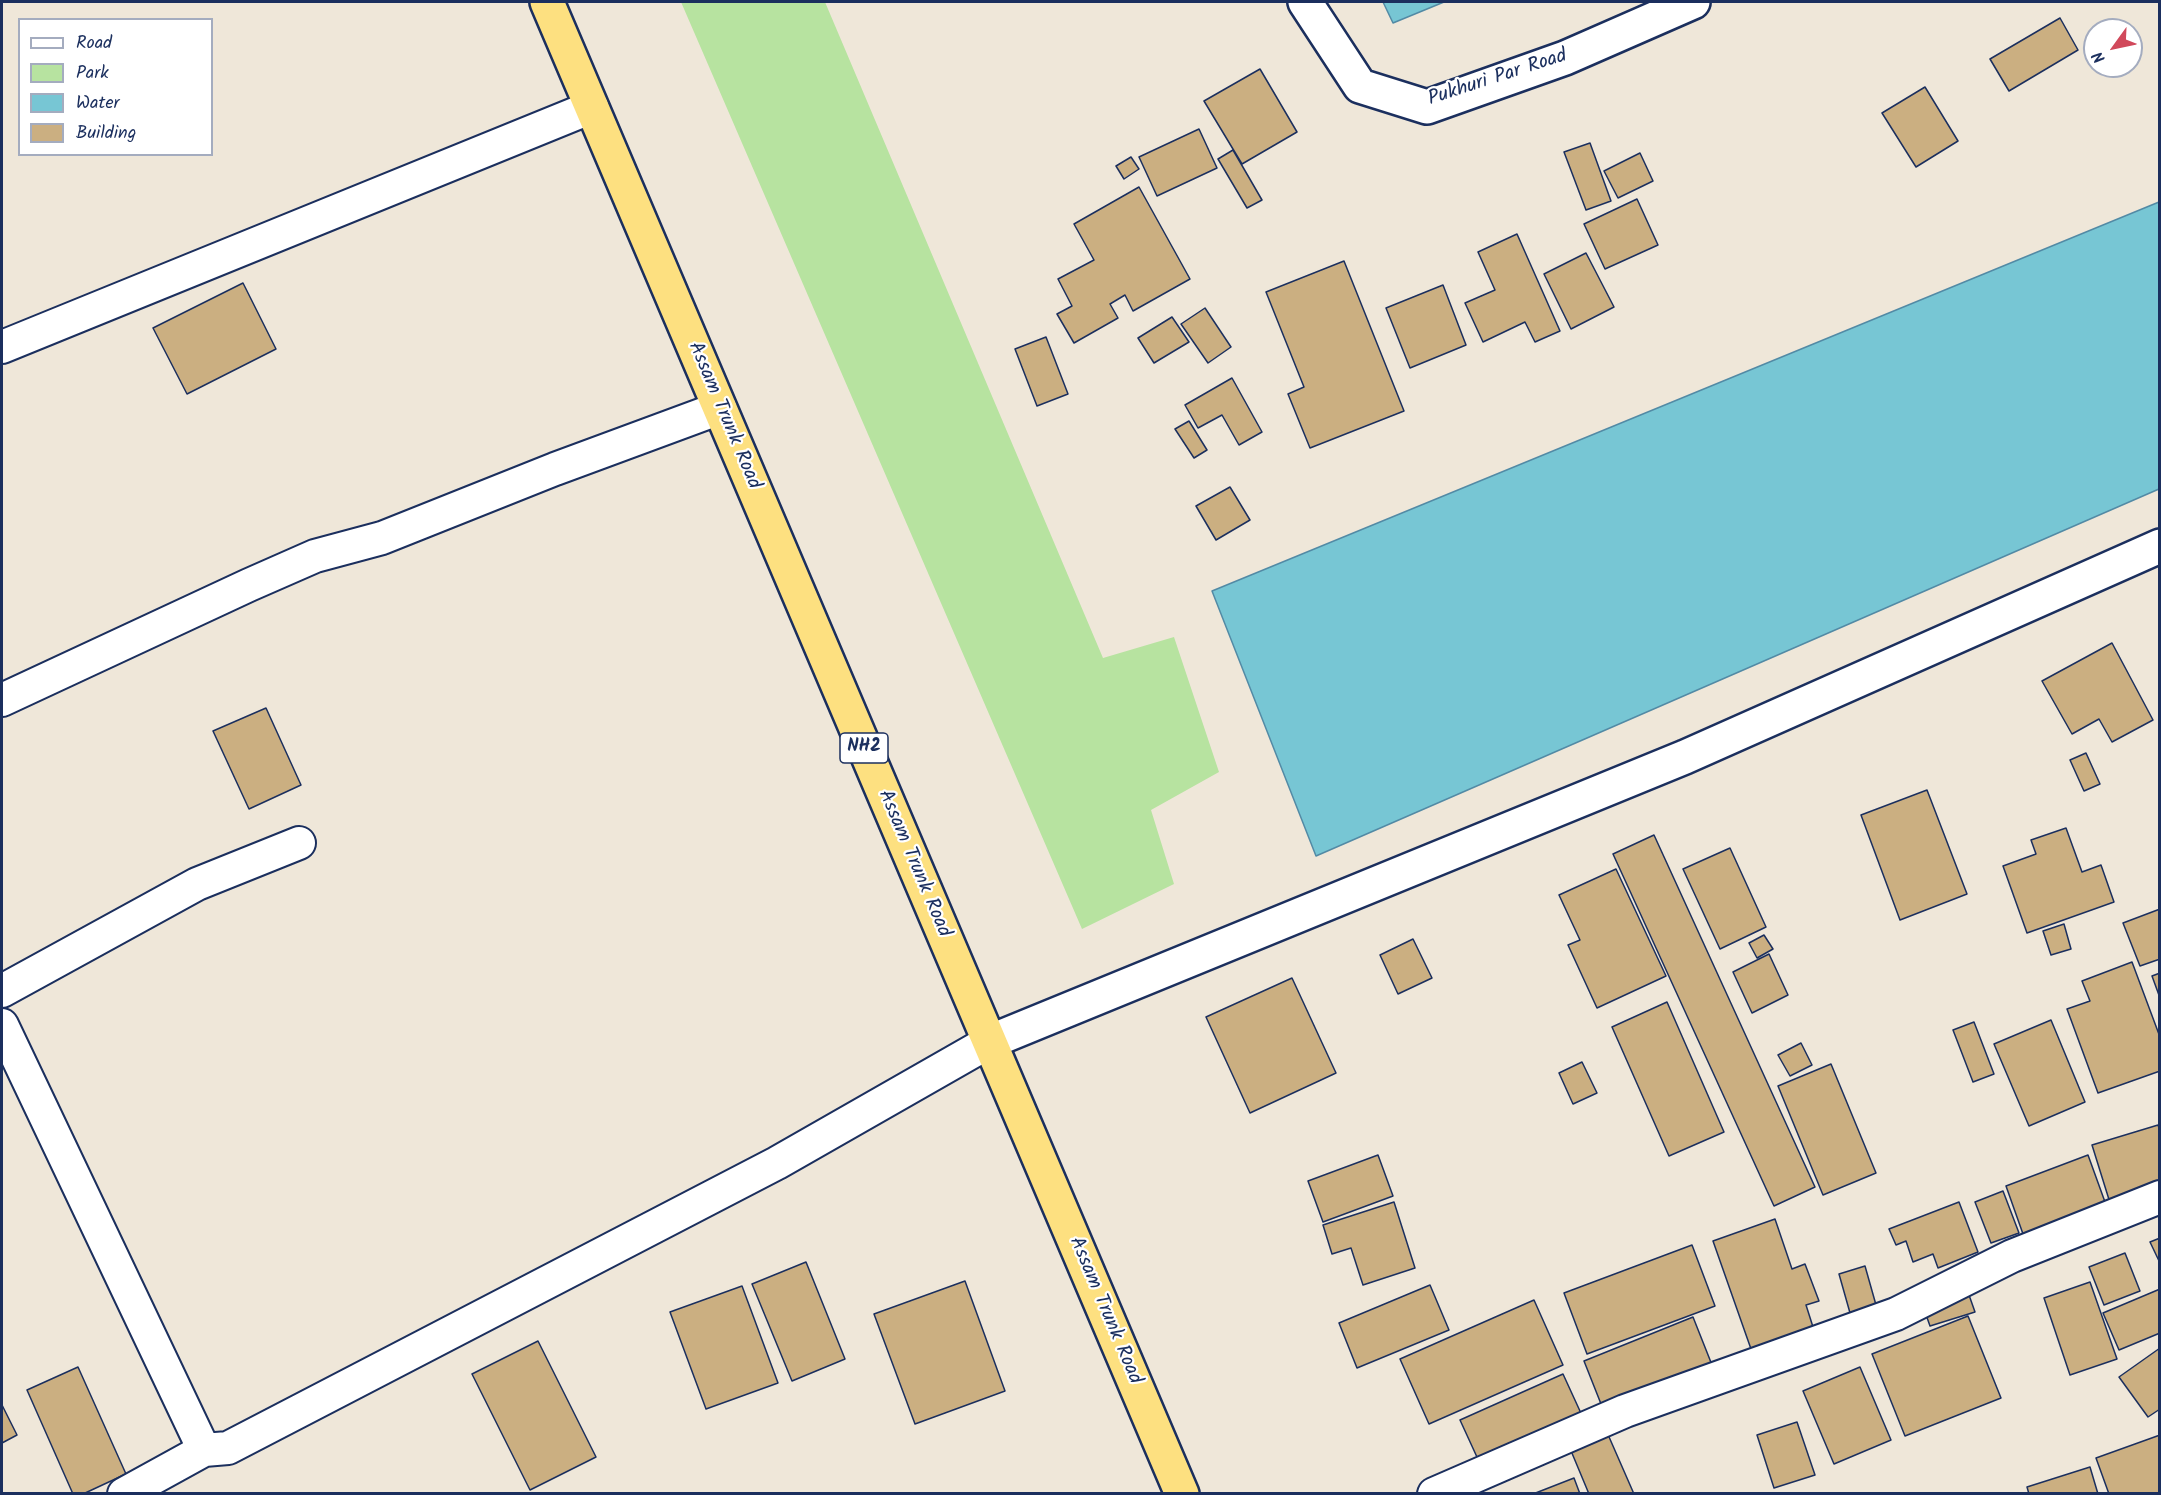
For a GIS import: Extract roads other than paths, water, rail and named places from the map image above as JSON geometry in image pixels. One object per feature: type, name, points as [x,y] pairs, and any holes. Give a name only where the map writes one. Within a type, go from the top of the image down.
[{"type":"highway","name":"Assam Trunk Road","points":[[547,2],[1182,1494]]},
{"type":"street","name":"Pukhuri Par Road","points":[[1305,2],[1360,86],[1427,107],[1565,58],[1693,2]]},
{"type":"street","points":[[2,347],[592,107]]},
{"type":"street","points":[[2,699],[315,556],[382,538],[555,469],[720,408]]},
{"type":"street","points":[[124,1494],[204,1450],[228,1448],[777,1163],[989,1042],[1685,757],[2160,546]]},
{"type":"street","points":[[2,991],[197,884],[298,843]]},
{"type":"street","points":[[2,1025],[204,1450]]},
{"type":"street","points":[[1434,1494],[1625,1411],[1896,1314],[2012,1256],[2160,1197]]},
{"type":"water","points":[[1383,2],[1444,2],[1393,23]]},
{"type":"water","points":[[2159,202],[2159,489],[1316,856],[1212,591]]}]
